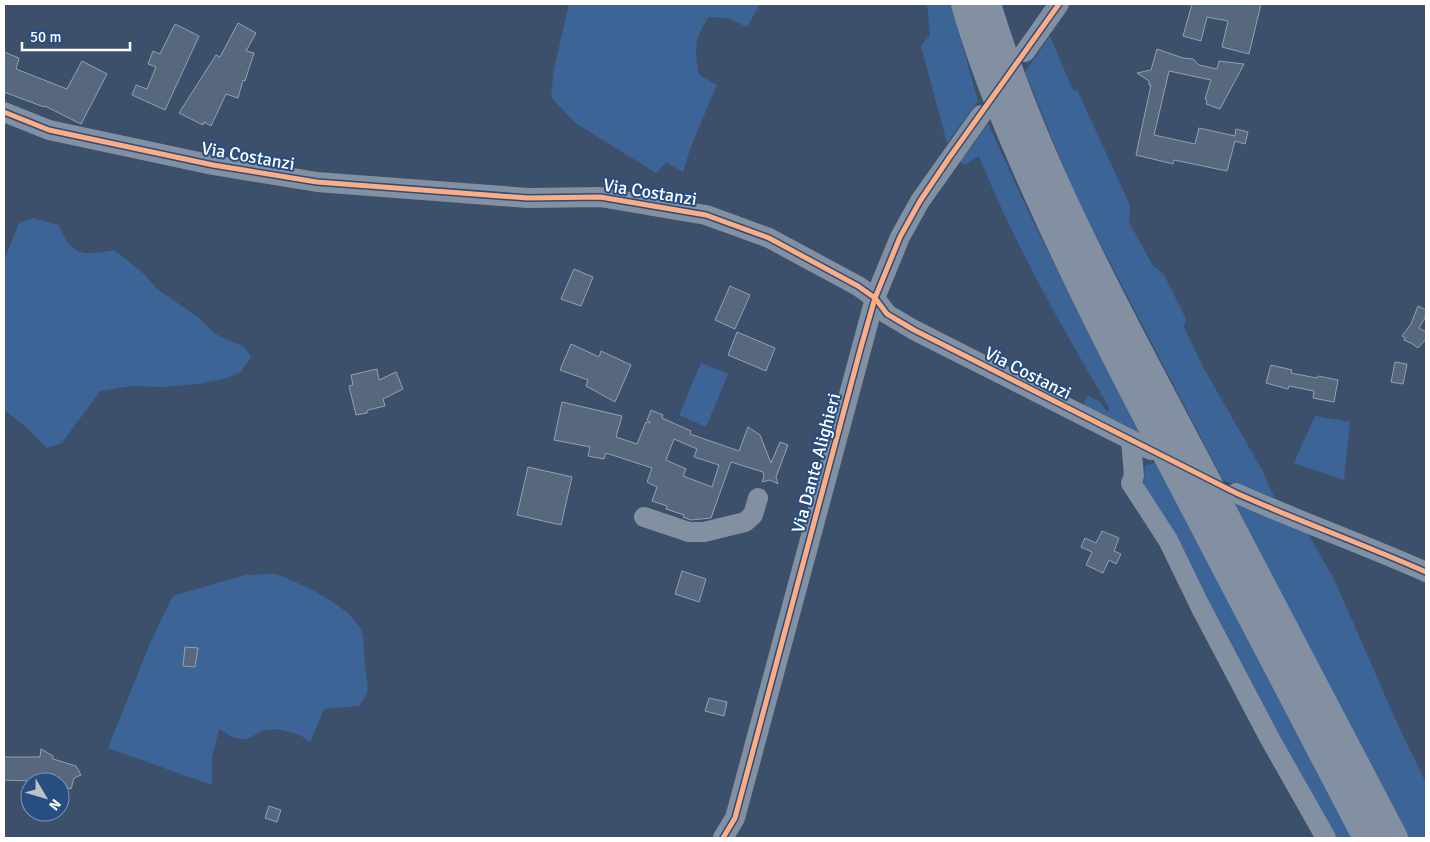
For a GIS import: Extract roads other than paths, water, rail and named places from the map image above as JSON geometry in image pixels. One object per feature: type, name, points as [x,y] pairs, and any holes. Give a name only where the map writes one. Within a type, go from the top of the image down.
[{"type":"highway","points":[[965,4],[983,62],[1014,142],[1155,445],[1188,470],[1225,494],[1394,838]]},
{"type":"highway","points":[[987,4],[1025,114],[1058,190],[1111,297],[1188,470],[1367,838]]},
{"type":"street","points":[[1025,52],[1059,4]]},
{"type":"street","name":"Via Costanzi","points":[[4,112],[49,130],[213,166],[317,182],[528,198],[600,197],[706,215],[769,238],[858,286],[875,298],[887,314],[914,330],[1131,440],[1155,445]]},
{"type":"street","name":"Via Dante Alighieri","points":[[723,838],[734,818],[875,298],[896,244],[908,222],[981,115]]},
{"type":"street","points":[[1131,440],[1134,476],[1131,483],[1168,540],[1199,604],[1266,731],[1326,838]]},
{"type":"street","points":[[1225,494],[1272,509],[1374,549],[1426,572]]},
{"type":"street","points":[[644,517],[688,532],[704,532],[745,522],[750,519],[758,498]]}]
